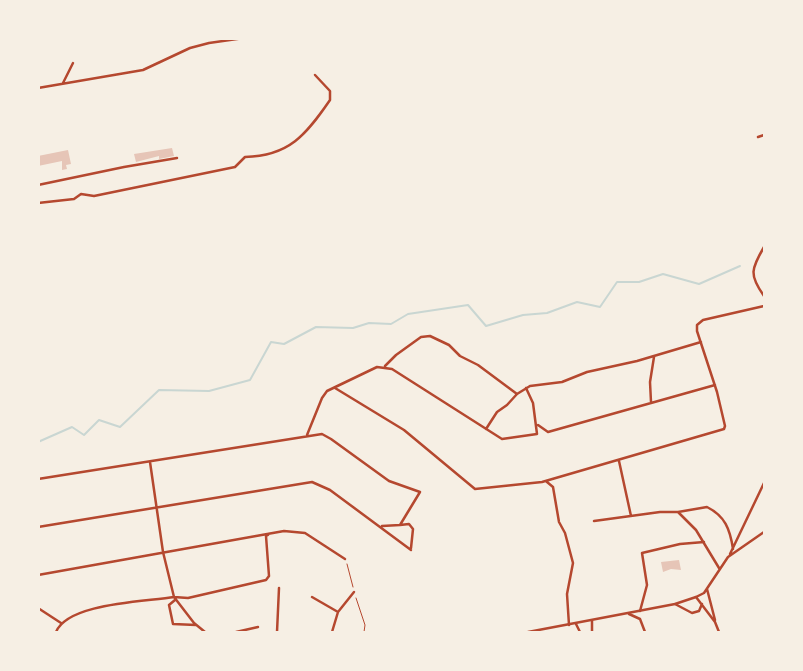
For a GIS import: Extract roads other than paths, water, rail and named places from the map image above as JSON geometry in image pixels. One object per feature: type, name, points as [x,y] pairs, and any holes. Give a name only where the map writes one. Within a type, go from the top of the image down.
[{"type":"street","points":[[38,88],[143,70],[190,48],[244,38]]},
{"type":"street","points":[[63,83],[73,63]]},
{"type":"street","points":[[38,204],[74,199],[80,194],[94,196],[235,167],[245,157],[264,156],[293,145],[330,100],[330,91],[315,75]]},
{"type":"street","points":[[758,137],[765,135]]},
{"type":"street","points":[[38,185],[177,158]]},
{"type":"street","points":[[765,247],[755,263],[753,274],[765,296]]},
{"type":"street","points":[[335,388],[384,416],[475,489],[546,481],[724,429],[715,385],[697,327],[699,322],[765,306]]},
{"type":"street","points":[[385,366],[421,337],[430,336],[449,345],[460,356],[478,365],[517,394]]},
{"type":"street","points":[[486,429],[495,414],[526,388],[562,382],[587,372],[701,342]]},
{"type":"street","points":[[651,402],[650,382],[654,356]]},
{"type":"street","points":[[307,435],[324,395],[377,367],[392,369],[502,439],[537,434],[533,403],[526,388]]},
{"type":"street","points":[[537,424],[548,432],[715,385]]},
{"type":"street","points":[[38,479],[307,435],[326,436],[389,481],[420,492],[400,525]]},
{"type":"street","points":[[618,461],[631,516]]},
{"type":"street","points":[[150,462],[163,552],[174,599],[205,632]]},
{"type":"street","points":[[557,478],[553,487],[559,522],[565,533],[573,563],[567,594],[569,625]]},
{"type":"street","points":[[546,481],[553,487]]},
{"type":"street","points":[[38,527],[312,482],[330,490],[411,550],[413,529],[409,524],[382,526]]},
{"type":"street","points":[[528,632],[629,614],[696,597],[707,589],[733,549],[765,483]]},
{"type":"street","points":[[594,521],[678,512],[703,506],[710,508],[727,523],[733,549]]},
{"type":"street","points":[[678,512],[696,530],[719,568]]},
{"type":"street","points":[[38,575],[293,531],[305,533],[345,559]]},
{"type":"street","points":[[56,632],[61,623],[75,614],[93,609],[188,598],[266,580],[269,576],[266,539],[272,533]]},
{"type":"street","points":[[728,557],[765,533]]},
{"type":"street","points":[[253,537],[264,536],[266,539]]},
{"type":"street","points":[[640,611],[647,585],[642,553],[680,544],[704,542]]},
{"type":"street","points":[[277,632],[279,588]]},
{"type":"street","points":[[707,589],[719,632]]},
{"type":"street","points":[[332,632],[338,612],[354,592]]},
{"type":"street","points":[[312,597],[338,612]]},
{"type":"street","points":[[696,597],[715,622]]},
{"type":"street","points":[[174,599],[169,605],[173,624],[196,625]]},
{"type":"street","points":[[675,604],[692,613],[699,611],[702,604]]},
{"type":"street","points":[[38,607],[61,623]]},
{"type":"street","points":[[629,614],[640,620],[645,632]]},
{"type":"street","points":[[592,621],[592,632]]},
{"type":"street","points":[[576,624],[580,632]]},
{"type":"street","points":[[236,632],[258,627]]},
{"type":"waterway","points":[[38,442],[72,427],[84,435],[99,420],[120,427],[159,390],[209,391],[250,380],[271,342],[284,344],[316,327],[353,328],[369,323],[391,324],[408,314],[468,305],[486,326],[523,315],[547,313],[577,302],[600,307],[617,282],[639,282],[663,274],[699,284],[740,266]]}]
